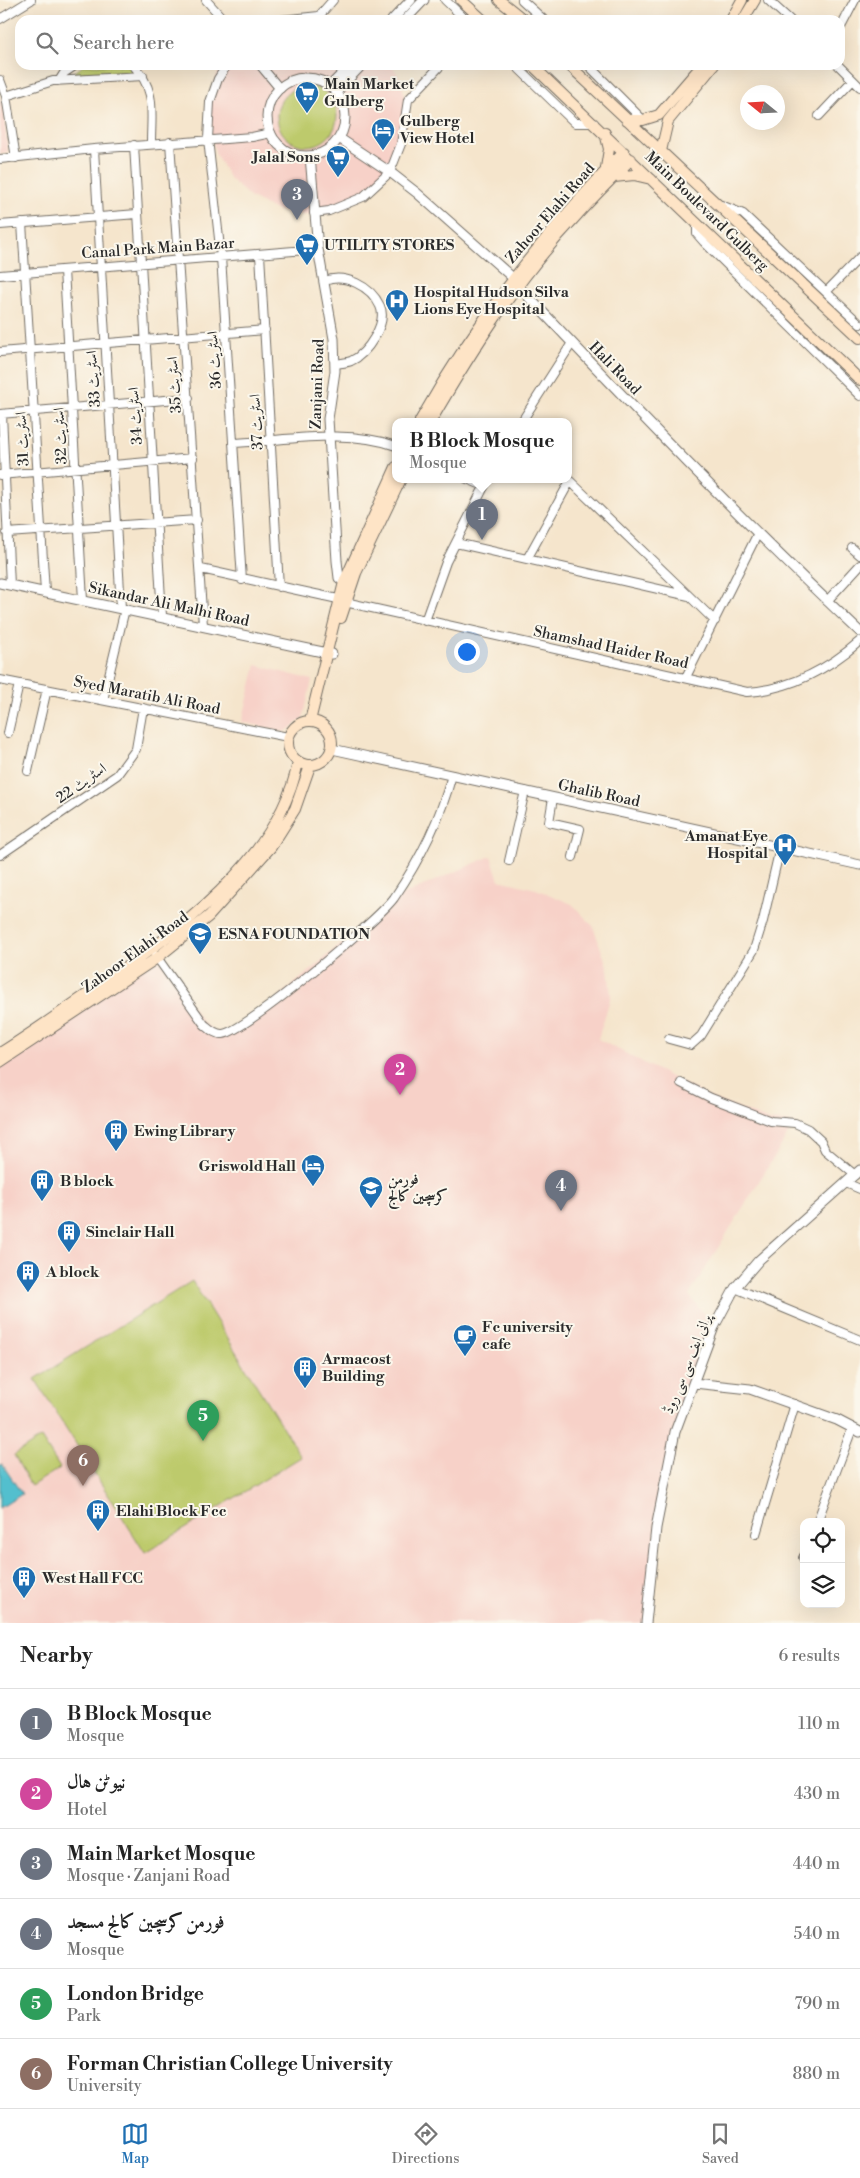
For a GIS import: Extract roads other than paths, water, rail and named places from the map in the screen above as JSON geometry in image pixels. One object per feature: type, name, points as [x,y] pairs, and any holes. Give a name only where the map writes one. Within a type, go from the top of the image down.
[{"type":"main road","points":[[461,0],[478,15]]},
{"type":"main road","points":[[468,0],[478,15]]},
{"type":"main road","points":[[499,0],[518,15]]},
{"type":"main road","points":[[505,0],[520,15]]},
{"type":"main road","points":[[734,15],[742,0]]},
{"type":"main road","points":[[746,15],[754,0]]},
{"type":"main road","name":"Main Boulevard Gulberg","points":[[537,70],[860,380]]},
{"type":"main road","name":"Main Boulevard Gulberg","points":[[574,70],[860,338]]},
{"type":"main road","points":[[627,120],[644,120],[659,115],[698,70]]},
{"type":"main road","points":[[662,151],[668,121],[710,70]]},
{"type":"main road","points":[[604,133],[609,156],[605,171]]},
{"type":"main road","name":"Zahoor Elahi Road","points":[[422,418],[456,361],[516,282],[605,171],[627,155]]},
{"type":"main road","name":"Zahoor Elahi Road","points":[[433,418],[463,365],[516,282],[614,177],[627,155]]},
{"type":"main road","points":[[614,177],[634,175],[652,179]]},
{"type":"main road","points":[[314,721],[342,601],[344,582],[392,476]]},
{"type":"main road","points":[[342,601],[398,483]]},
{"type":"main road","points":[[314,721],[328,730],[332,749],[324,761],[310,766],[298,762],[289,751],[288,737],[296,725],[314,721]]},
{"type":"main road","name":"Zahoor Elahi Road","points":[[0,1052],[151,949],[191,919],[228,882],[261,843],[290,794],[298,762]]},
{"type":"main road","name":"Zahoor Elahi Road","points":[[0,1062],[158,958],[208,916],[271,847],[294,809],[310,766]]},
{"type":"street","points":[[0,19],[31,0]]},
{"type":"street","points":[[206,0],[220,15]]},
{"type":"street","points":[[320,15],[333,0]]},
{"type":"street","points":[[397,15],[411,0]]},
{"type":"street","points":[[410,15],[424,0]]},
{"type":"street","points":[[445,0],[461,15]]},
{"type":"street","points":[[522,0],[538,15]]},
{"type":"street","points":[[768,0],[784,15]]},
{"type":"street","points":[[845,19],[855,0]]},
{"type":"street","points":[[60,81],[64,72],[67,70]]},
{"type":"street","points":[[137,70],[143,76],[150,91],[151,144]]},
{"type":"street","name":"اسٹریٹ 36","points":[[223,70],[210,102],[208,139],[221,257],[242,580]]},
{"type":"street","points":[[264,70],[280,89]]},
{"type":"street","points":[[333,89],[347,70]]},
{"type":"street","points":[[333,89],[356,70]]},
{"type":"street","points":[[314,213],[329,211],[363,197],[390,172],[401,144],[408,100],[436,70]]},
{"type":"street","points":[[519,70],[575,123],[594,123]]},
{"type":"street","points":[[593,70],[644,120]]},
{"type":"street","points":[[843,70],[860,86]]},
{"type":"street","points":[[6,96],[60,81],[143,76]]},
{"type":"street","points":[[304,78],[313,79],[333,89],[344,110],[345,120],[339,138],[324,152],[310,156],[294,154],[287,151],[271,133],[268,110],[272,98],[280,89],[287,83],[304,78]]},
{"type":"street","points":[[0,80],[6,96],[16,158]]},
{"type":"street","points":[[819,116],[853,80]]},
{"type":"street","points":[[0,159],[170,142],[252,137],[271,133]]},
{"type":"street","name":"Hali Road","points":[[339,138],[390,172],[452,222],[516,282],[572,343],[758,533],[860,632]]},
{"type":"street","name":"اسٹریٹ 35","points":[[170,142],[204,625]]},
{"type":"street","name":"اسٹریٹ 34","points":[[134,146],[162,616]]},
{"type":"street","name":"اسٹریٹ 33","points":[[94,149],[112,466],[123,608],[103,700]]},
{"type":"street","name":"Zanjani Road","points":[[310,156],[318,249],[334,339],[335,364],[328,409],[329,437],[338,572],[339,578],[344,582]]},
{"type":"street","points":[[719,204],[743,214],[860,324]]},
{"type":"street","points":[[0,225],[137,214]]},
{"type":"street","points":[[697,222],[697,234],[704,242],[860,396]]},
{"type":"street","name":"اسٹریٹ 31","points":[[22,223],[45,592]]},
{"type":"street","name":"Canal Park Main Bazar","points":[[0,275],[318,249]]},
{"type":"street","name":"اسٹریٹ 37","points":[[260,254],[279,587]]},
{"type":"street","points":[[826,292],[860,257]]},
{"type":"street","name":"اسٹریٹ 32","points":[[64,270],[83,600]]},
{"type":"street","points":[[324,281],[335,277],[349,280],[373,295],[381,307],[382,319],[369,344],[359,356],[350,361],[335,364]]},
{"type":"street","points":[[0,352],[264,330]]},
{"type":"street","points":[[524,418],[572,343]]},
{"type":"street","points":[[10,585],[8,533],[2,475],[1,414],[189,398]]},
{"type":"street","points":[[233,443],[329,437],[363,438],[392,445]]},
{"type":"street","points":[[2,475],[193,458]]},
{"type":"street","points":[[477,483],[484,486]]},
{"type":"street","points":[[425,621],[446,562],[486,483]]},
{"type":"street","points":[[527,560],[567,483]]},
{"type":"street","points":[[572,483],[714,621]]},
{"type":"street","points":[[8,533],[198,520]]},
{"type":"street","points":[[686,677],[758,533]]},
{"type":"street","points":[[456,543],[689,596]]},
{"type":"street","points":[[852,548],[860,555]]},
{"type":"street","points":[[827,601],[860,565]]},
{"type":"street","name":"Shamshad Haider Road","points":[[201,569],[242,580],[747,692],[794,683],[820,671],[860,641]]},
{"type":"street","name":"Sikandar Ali Malhi Road","points":[[0,583],[329,653]]},
{"type":"street","name":"Syed Maratib Ali Road","points":[[0,680],[288,737]]},
{"type":"street","points":[[8,732],[19,684]]},
{"type":"street","points":[[28,771],[46,689]]},
{"type":"street","name":"اسٹریٹ 22","points":[[0,855],[117,775],[136,749],[143,708]]},
{"type":"street","name":"Ghalib Road","points":[[332,749],[860,865]]},
{"type":"street","points":[[151,949],[204,1024],[213,1032],[221,1035],[231,1032],[259,1014],[344,945],[392,900],[421,855],[443,806],[452,775]]},
{"type":"street","points":[[509,862],[525,792]]},
{"type":"street","points":[[553,798],[549,822],[580,830],[573,857]]},
{"type":"street","points":[[670,1039],[691,1045],[701,1036],[754,950],[763,921],[780,848]]},
{"type":"street","points":[[681,1083],[711,1098],[770,1121],[795,1123],[808,1129],[820,1141],[825,1150],[857,1173]]},
{"type":"street","name":"پرانی ایف سی سی روڈ","points":[[646,1623],[656,1528],[675,1432],[714,1326],[735,1288],[759,1260],[857,1173]]},
{"type":"street","points":[[846,1183],[860,1189]]},
{"type":"street","points":[[735,1288],[860,1340]]},
{"type":"street","points":[[694,1383],[750,1389],[837,1420],[856,1430],[819,1518]]},
{"type":"street","points":[[756,1534],[795,1404]]},
{"type":"water","points":[[2,1464],[22,1494],[0,1508],[0,1465]]},
{"type":"place","name":"Main Market Gulberg","points":[[307,114]]},
{"type":"place","name":"Gulberg View Hotel","points":[[383,151]]},
{"type":"place","name":"Jalal Sons","points":[[338,178]]},
{"type":"place","name":"Main Market Mosque","points":[[297,220]]},
{"type":"place","name":"UTILITY STORES","points":[[307,266]]},
{"type":"place","name":"Hospital Hudson Silva Lions Eye Hospital","points":[[397,322]]},
{"type":"place","name":"B Block Mosque","points":[[482,540]]},
{"type":"place","name":"Amanat Eye Hospital","points":[[785,866]]},
{"type":"place","name":"ESNA FOUNDATION","points":[[200,955]]},
{"type":"place","name":"نیوٹن ہال","points":[[400,1095]]},
{"type":"place","name":"Ewing Library","points":[[116,1152]]},
{"type":"place","name":"Griswold Hall","points":[[313,1187]]},
{"type":"place","name":"B block","points":[[42,1202]]},
{"type":"place","name":"فورمن کرسچین کالج","points":[[371,1209]]},
{"type":"place","name":"فورمن کرسچین کالج مسجد","points":[[561,1211]]},
{"type":"place","name":"Sinclair Hall","points":[[69,1253]]},
{"type":"place","name":"A block","points":[[28,1293]]},
{"type":"place","name":"Fc university cafe","points":[[465,1357]]},
{"type":"place","name":"Armacost Building","points":[[305,1389]]},
{"type":"place","name":"London Bridge","points":[[203,1441]]},
{"type":"place","name":"Forman Christian College University","points":[[83,1486]]},
{"type":"place","name":"Elahi Block Fcc","points":[[98,1532]]},
{"type":"place","name":"West Hall FCC","points":[[24,1599]]}]
